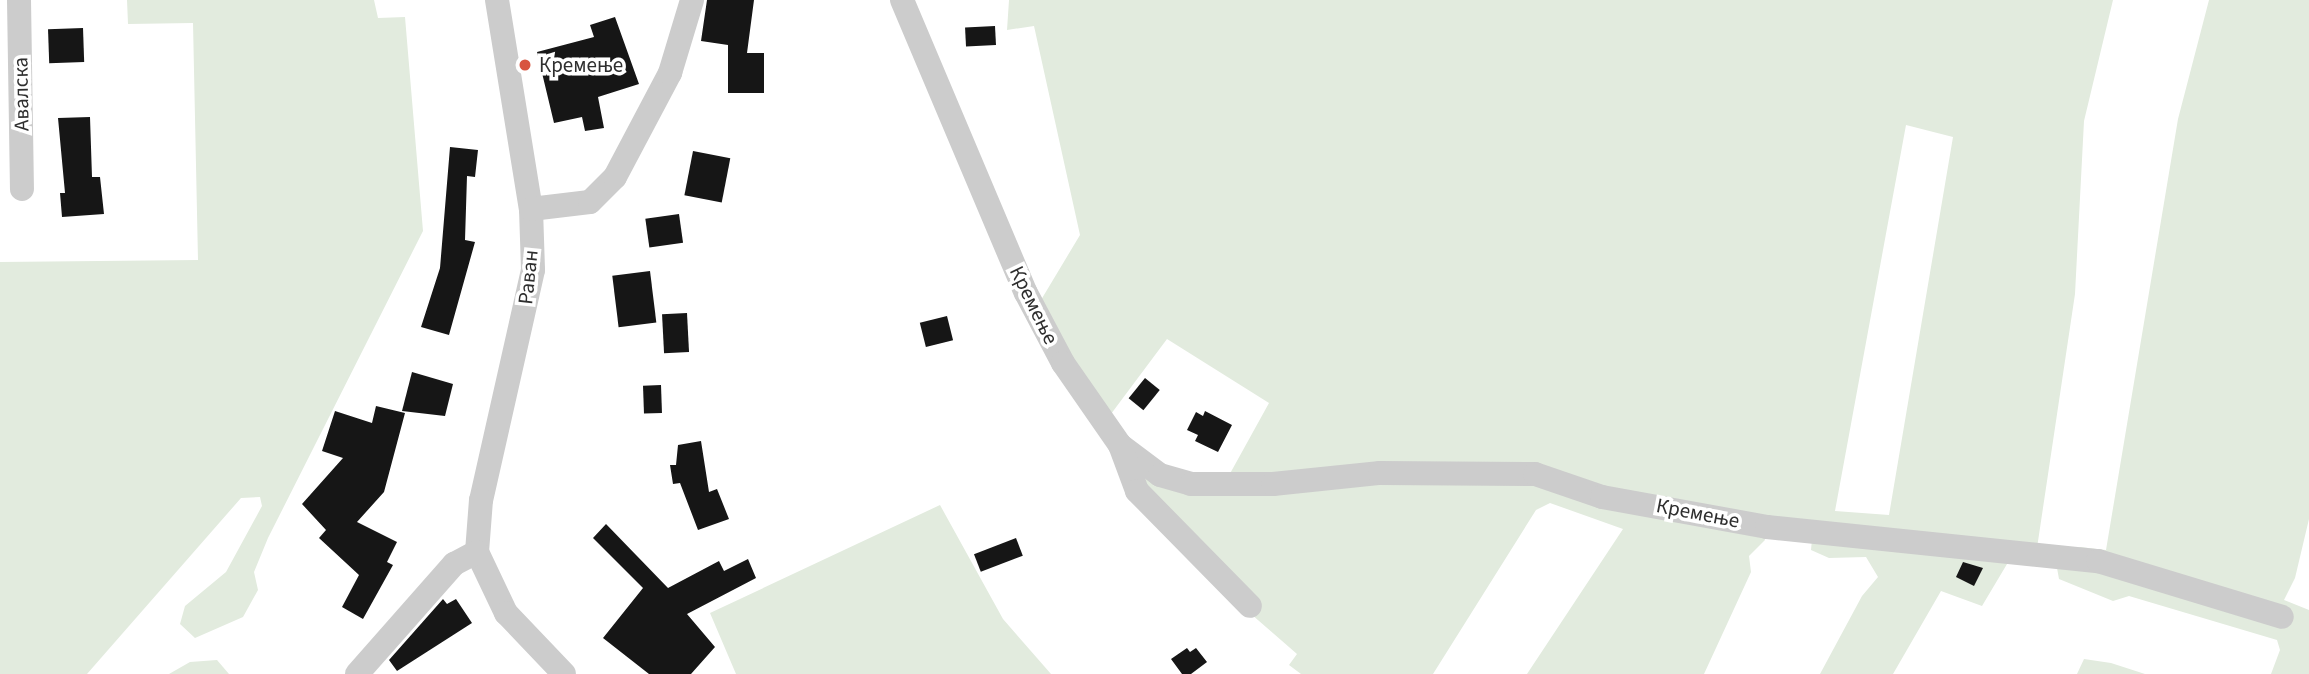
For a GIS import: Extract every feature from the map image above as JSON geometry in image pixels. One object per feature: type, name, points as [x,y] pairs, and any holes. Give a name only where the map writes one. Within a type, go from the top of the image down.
[{"type":"street","name":"Авалска","points":[[19,0],[22,189]]},
{"type":"street","name":"Раван","points":[[497,0],[531,209],[533,270],[481,500],[477,551],[506,613],[564,674]]},
{"type":"street","points":[[531,209],[590,202],[615,177],[670,73],[692,0]]},
{"type":"street","name":"Кремење","points":[[901,0],[1026,293],[1063,363],[1120,444],[1137,491],[1250,606]]},
{"type":"street","name":"Кремење","points":[[1120,444],[1160,475],[1191,484],[1273,484],[1380,472],[1535,474],[1602,497],[1767,527],[2098,561],[2282,617]]},
{"type":"street","points":[[357,674],[454,564],[477,551]]},
{"type":"shaded area","points":[[127,0],[374,0],[378,18],[405,17],[423,231],[268,538],[254,572],[258,590],[243,617],[195,638],[180,624],[185,606],[226,572],[262,506],[260,497],[241,498],[87,674],[0,674],[0,262],[198,260],[193,23],[128,24]]},
{"type":"shaded area","points":[[1009,0],[2113,0],[2084,121],[2075,294],[2037,548],[1838,529],[1675,502],[1535,470],[1227,479],[1269,403],[1167,339],[1108,418],[1038,305],[1080,235],[1034,26],[1007,30]],"holes":[[[1906,125],[1953,137],[1889,515],[1835,511]]]},
{"type":"shaded area","points":[[2209,0],[2309,0],[2309,519],[2295,578],[2284,600],[2309,610],[2309,674],[2271,674],[2280,650],[2277,640],[2129,596],[2113,601],[2059,579],[2057,568],[2080,547],[2106,550],[2178,119]]},
{"type":"shaded area","points":[[1150,473],[1533,479],[1763,531],[1765,540],[1749,556],[1751,572],[1704,674],[1527,674],[1623,529],[1550,503],[1536,510],[1433,674],[1301,674],[1289,665],[1297,654],[1251,614],[1139,487]]},
{"type":"shaded area","points":[[940,505],[1003,619],[1051,674],[736,674],[710,613]]},
{"type":"shaded area","points":[[1812,539],[2010,559],[1982,606],[1941,591],[1893,674],[1820,674],[1862,596],[1878,577],[1866,557],[1829,558],[1811,550]]},
{"type":"shaded area","points":[[2084,659],[2111,663],[2145,674],[2077,674]]},
{"type":"shaded area","points":[[217,660],[229,674],[169,674],[190,662]]},
{"type":"building","points":[[707,0],[754,0],[747,53],[764,53],[764,93],[728,93],[728,45],[701,41]]},
{"type":"building","points":[[615,17],[639,84],[598,97],[604,128],[585,131],[582,117],[554,123],[537,52],[594,37],[590,25]]},
{"type":"building","points":[[995,26],[996,45],[966,47],[965,28]]},
{"type":"building","points":[[83,28],[84,62],[49,63],[48,29]]},
{"type":"building","points":[[90,117],[92,177],[100,177],[104,214],[62,217],[60,193],[65,193],[58,118]]},
{"type":"building","points":[[450,147],[478,150],[475,177],[467,176],[465,240],[475,242],[449,335],[421,327],[440,268]]},
{"type":"building","points":[[693,151],[730,158],[722,202],[684,195]]},
{"type":"building","points":[[679,214],[683,243],[649,247],[645,219]]},
{"type":"building","points":[[650,271],[656,323],[619,327],[612,276]]},
{"type":"building","points":[[687,313],[689,352],[664,353],[662,314]]},
{"type":"building","points":[[947,316],[953,340],[926,347],[920,323]]},
{"type":"building","points":[[412,372],[453,384],[445,416],[402,411]]},
{"type":"building","points":[[1145,378],[1160,390],[1143,410],[1129,398]]},
{"type":"building","points":[[661,385],[662,413],[644,414],[643,386]]},
{"type":"building","points":[[376,406],[405,413],[384,492],[357,522],[397,542],[387,562],[393,565],[363,619],[342,607],[359,575],[319,538],[326,530],[302,504],[343,458],[322,451],[335,411],[372,423]]},
{"type":"building","points":[[1205,411],[1232,425],[1218,452],[1195,441],[1198,435],[1187,430],[1196,412],[1203,416]]},
{"type":"building","points":[[701,441],[709,492],[717,489],[729,519],[698,530],[680,483],[673,484],[670,465],[676,465],[678,445]]},
{"type":"building","points":[[606,524],[668,588],[719,561],[724,571],[748,559],[756,578],[687,614],[715,647],[691,674],[649,674],[603,638],[643,588],[593,538]]},
{"type":"building","points":[[1016,538],[1023,556],[981,572],[974,554]]},
{"type":"building","points":[[1963,562],[1983,568],[1974,586],[1956,577]]},
{"type":"building","points":[[443,599],[447,604],[456,599],[472,623],[397,671],[389,660]]},
{"type":"building","points":[[1187,648],[1190,652],[1196,648],[1207,662],[1191,674],[1182,674],[1171,659]]},
{"type":"place","name":"Кремење","points":[[525,65]]}]
